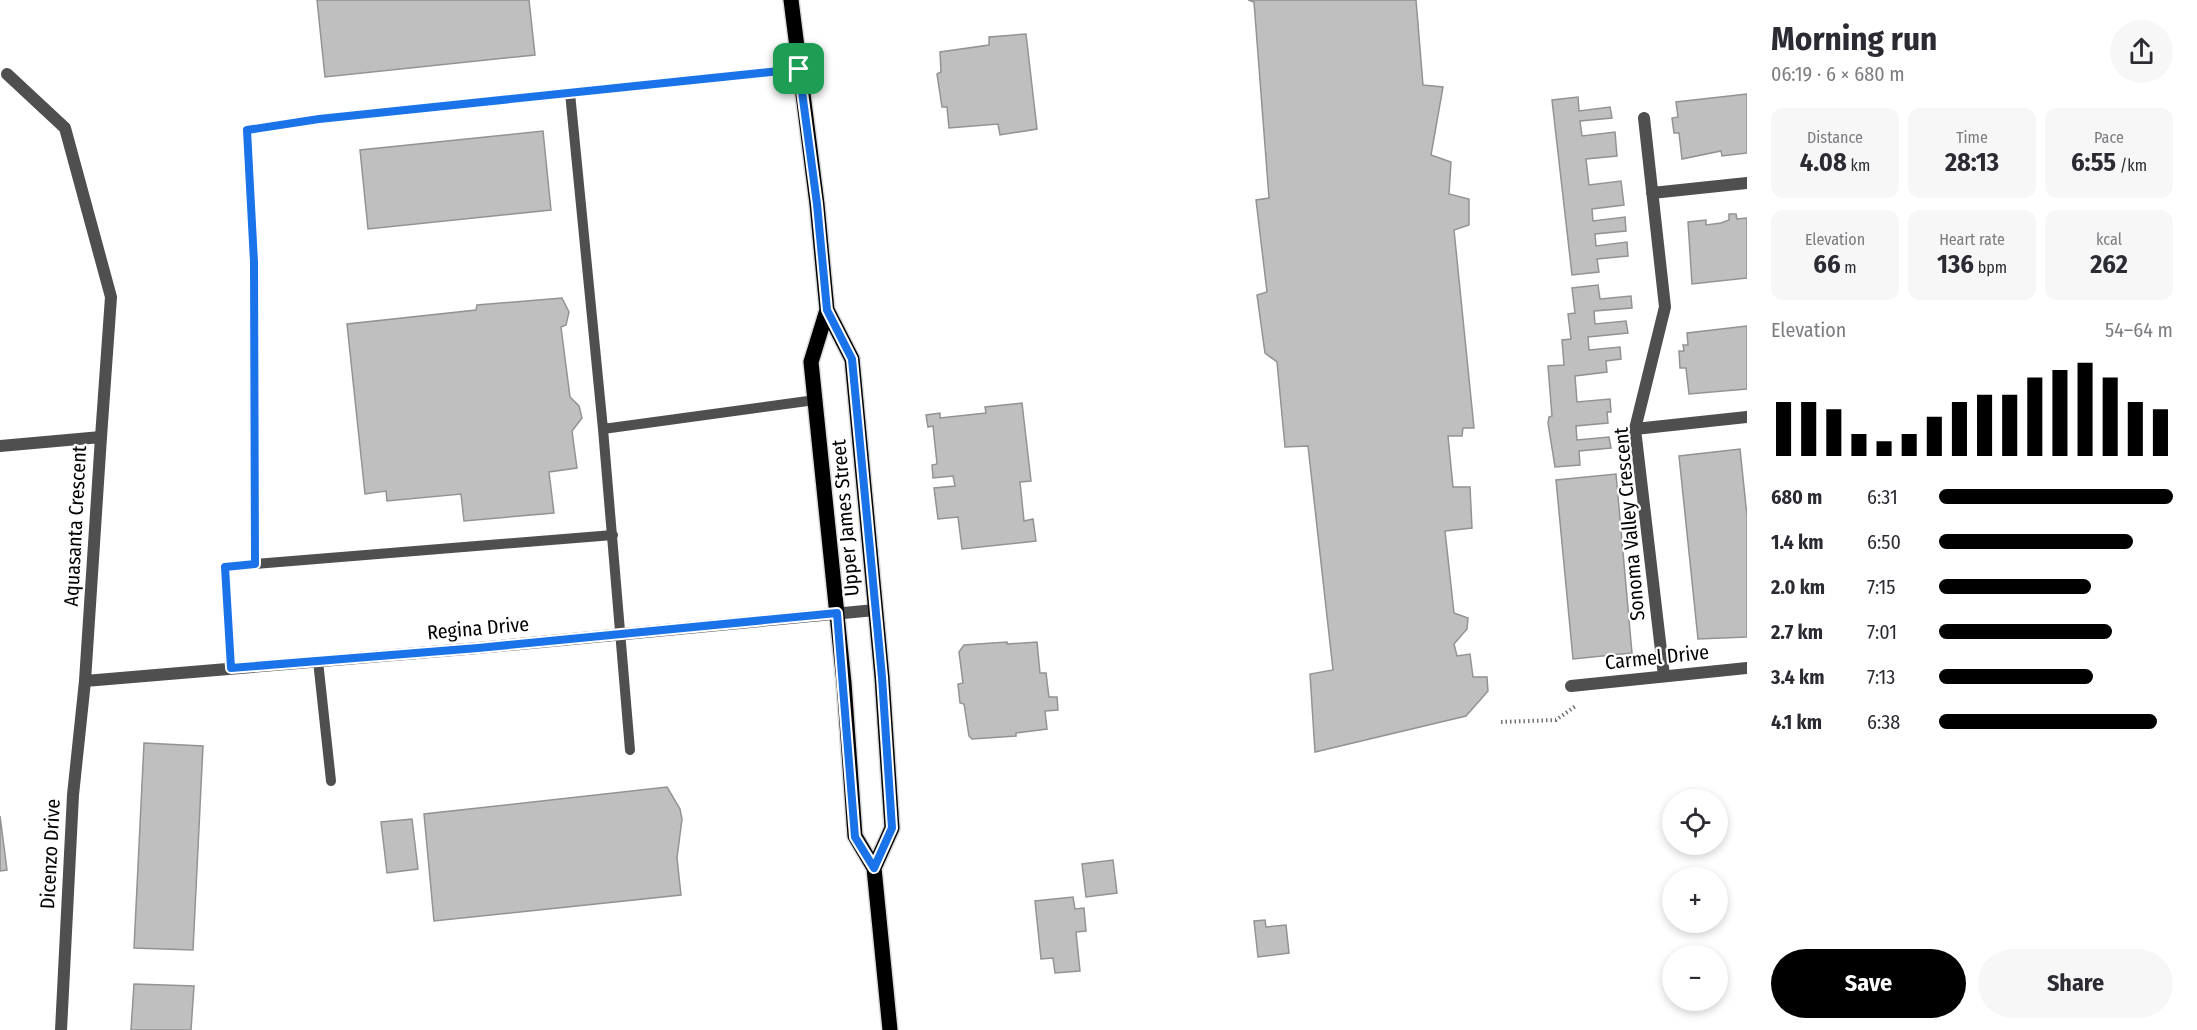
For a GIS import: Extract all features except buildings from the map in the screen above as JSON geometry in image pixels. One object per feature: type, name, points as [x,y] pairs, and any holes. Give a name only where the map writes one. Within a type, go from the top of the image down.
[{"type":"main road","name":"Upper James Street","points":[[790,0],[817,204],[827,310],[852,359],[892,828],[874,868]]},
{"type":"main road","name":"Upper James Street","points":[[827,310],[811,362],[837,613],[855,837],[874,868],[890,1030]]},
{"type":"street","points":[[7,74],[65,128],[111,297],[101,437]]},
{"type":"street","name":"Sonoma Valley Crescent","points":[[1644,117],[1665,307],[1635,429],[1664,676]]},
{"type":"street","points":[[1652,193],[1747,183]]},
{"type":"street","points":[[1635,429],[1747,417]]},
{"type":"street","name":"Aquasanta Crescent","points":[[0,446],[101,437],[84,681]]},
{"type":"street","name":"Regina Drive","points":[[84,681],[875,610]]},
{"type":"street","name":"Carmel Drive","points":[[1571,686],[1747,668]]},
{"type":"street","name":"Dicenzo Drive","points":[[61,1030],[73,795],[84,681]]},
{"type":"lane","points":[[255,564],[254,262],[247,130],[319,119],[799,69]]},
{"type":"lane","points":[[570,93],[622,634],[630,750]]},
{"type":"lane","points":[[603,429],[815,400]]},
{"type":"lane","points":[[231,668],[225,567],[613,536]]},
{"type":"lane","points":[[318,661],[331,781]]},
{"type":"path","points":[[1501,722],[1556,720],[1573,710],[1594,683]]},
{"type":"route","points":[[799,69],[817,204],[827,310],[852,359],[882,677],[892,828],[874,868],[855,837],[837,613],[478,648],[231,668],[225,567],[255,564],[254,262],[247,130],[319,119],[799,69]]}]
